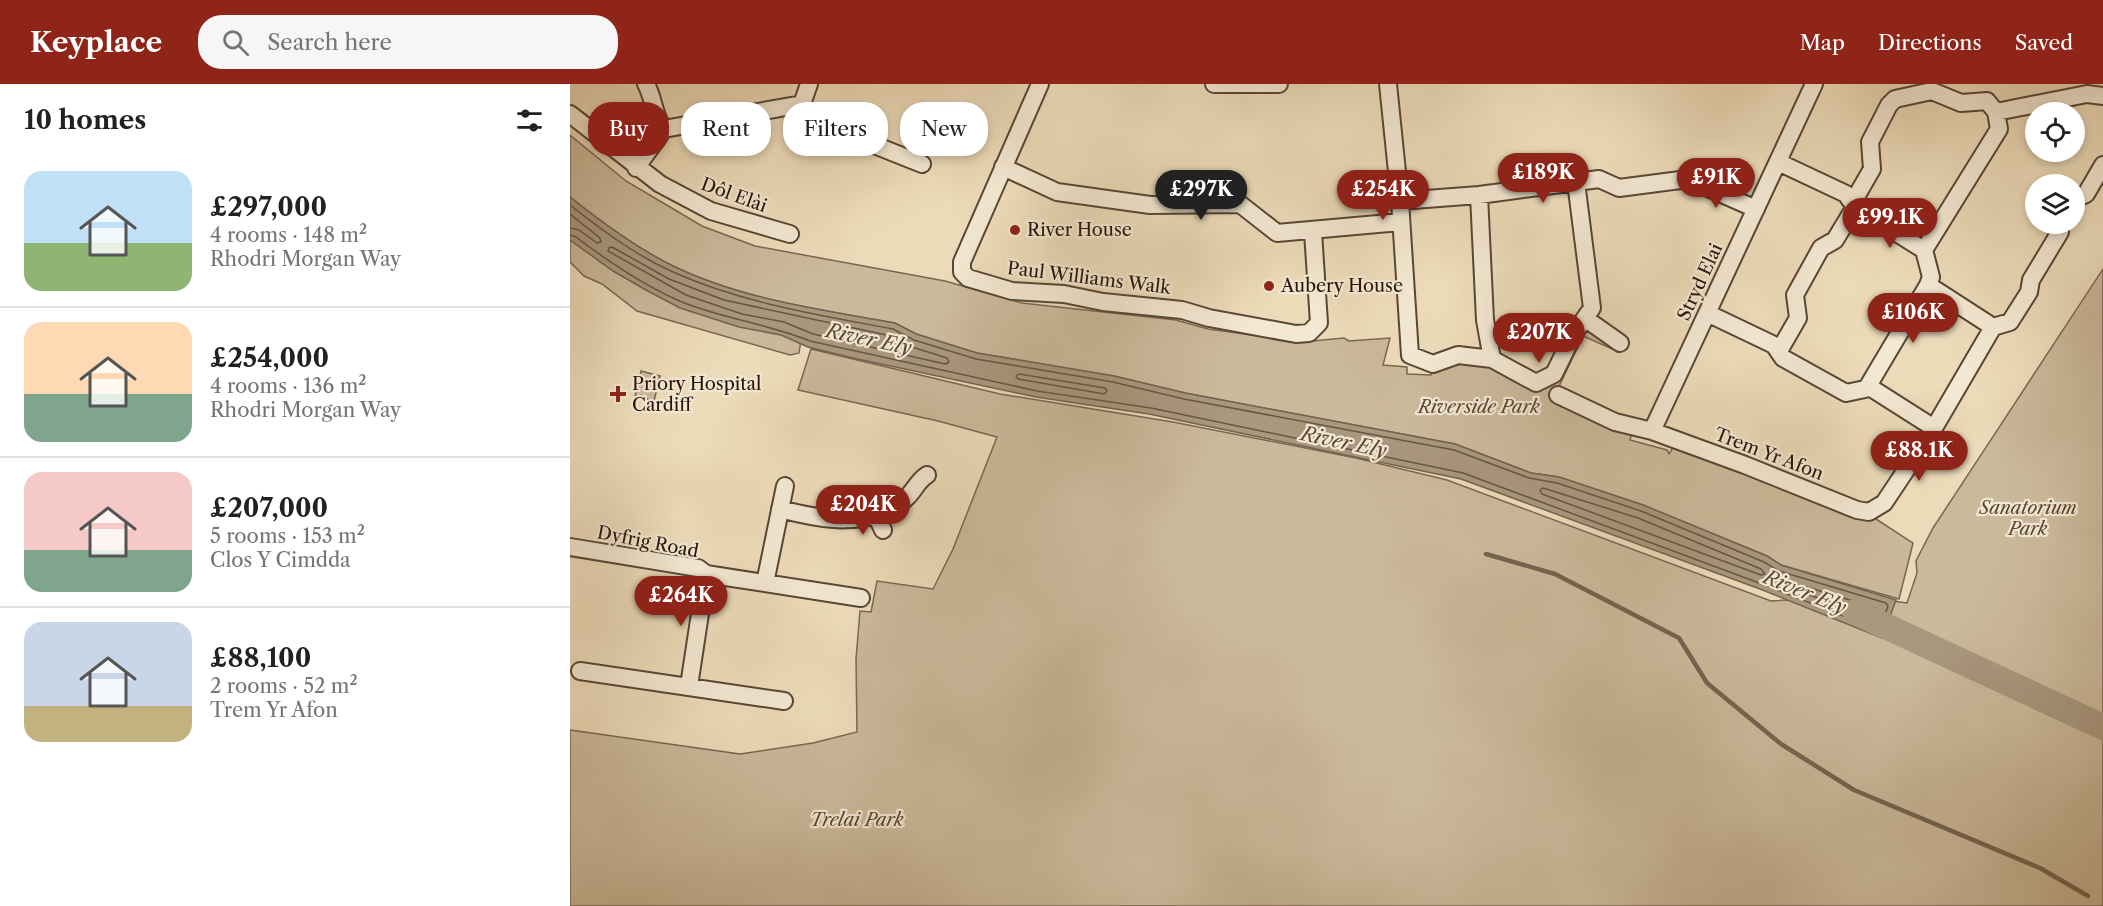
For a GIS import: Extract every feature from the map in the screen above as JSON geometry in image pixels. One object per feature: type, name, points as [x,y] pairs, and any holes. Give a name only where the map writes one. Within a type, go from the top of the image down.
[{"type":"street","points":[[646,84],[654,102]]},
{"type":"street","points":[[803,102],[809,84]]},
{"type":"street","name":"Paul Williams Walk","points":[[1040,84],[961,267],[968,278],[1012,291],[1064,294],[1103,302],[1182,310],[1209,318],[1296,334],[1309,333],[1319,323],[1313,232]]},
{"type":"street","points":[[1214,84],[1279,84]]},
{"type":"street","points":[[1388,84],[1400,201],[1410,355],[1433,364],[1458,355],[1492,359],[1530,382],[1543,382],[1554,374],[1573,335],[1592,308],[1576,182]]},
{"type":"street","name":"Stryd Elai","points":[[1652,431],[1814,84]]},
{"type":"street","points":[[1779,351],[1798,318],[1795,295],[1821,248],[1835,240],[1872,169],[1870,142],[1889,105],[1894,99],[1932,91],[1961,103],[1987,101],[1996,112],[1999,129],[1924,250]]},
{"type":"street","points":[[1996,112],[2087,94],[2103,96]]},
{"type":"street","points":[[669,128],[783,108]]},
{"type":"street","name":"Dôl Elài","points":[[570,114],[636,168],[711,211],[790,234]]},
{"type":"street","points":[[888,150],[922,164]]},
{"type":"street","points":[[636,168],[645,156]]},
{"type":"street","points":[[1707,313],[1774,345],[1783,358],[1846,393],[1865,389],[1868,386],[1928,285],[1931,277],[1924,250],[1854,205],[1846,194],[1778,162]]},
{"type":"street","points":[[2085,194],[2103,165]]},
{"type":"street","points":[[1003,167],[1057,192],[1150,205],[1240,204],[1272,232],[1313,232],[1400,222]]},
{"type":"street","points":[[1400,201],[1479,195],[1599,179],[1619,188],[1693,180],[1756,209]]},
{"type":"street","points":[[1479,195],[1485,320],[1492,359]]},
{"type":"street","name":"Trem Yr Afon","points":[[1558,395],[1615,422],[1652,431],[1761,471],[1857,510],[1869,512],[1884,503],[1934,428],[1993,327],[2010,322],[2029,292],[2031,280],[2059,234]]},
{"type":"street","points":[[1928,285],[1993,327]]},
{"type":"street","points":[[1586,319],[1620,343]]},
{"type":"street","points":[[1868,386],[1934,428]]},
{"type":"street","points":[[780,509],[830,519],[879,522],[906,499],[927,475]]},
{"type":"street","points":[[765,583],[785,486]]},
{"type":"street","name":"Dyfrig Road","points":[[570,547],[698,568],[706,573],[861,598]]},
{"type":"street","points":[[689,686],[706,573]]},
{"type":"street","points":[[580,671],[784,701]]},
{"type":"green space","name":"Riverside Park","points":[[570,135],[588,150],[588,156],[596,156],[626,181],[702,226],[755,246],[945,281],[1022,303],[1176,320],[1208,329],[1302,342],[1344,338],[1349,341],[1390,338],[1383,365],[1407,367],[1407,374],[1431,375],[1432,370],[1455,360],[1494,366],[1530,388],[1584,330],[1625,336],[1619,352],[1583,336],[1554,397],[1632,432],[1630,440],[1667,450],[1669,454],[1674,446],[1873,517],[1913,543],[1899,599],[1781,565],[1767,556],[1643,505],[1559,477],[1531,473],[1455,444],[1185,393],[1114,376],[977,353],[916,334],[895,323],[782,302],[726,287],[673,266],[632,243],[570,197]]},
{"type":"green space","points":[[570,240],[801,340],[799,353],[790,355],[637,311],[602,284],[584,276],[570,262]]},
{"type":"green space","points":[[2103,269],[2103,906],[570,906],[570,730],[740,754],[813,743],[857,732],[856,659],[860,611],[871,612],[877,581],[933,589],[953,549],[997,437],[938,421],[798,390],[811,349],[1000,394],[1173,422],[1356,458],[1447,480],[1771,601],[1857,596],[1907,603],[1917,573],[1916,561],[1933,528]]},
{"type":"green space","points":[[641,371],[660,376],[654,401],[635,396]]},
{"type":"water","points":[[570,197],[632,243],[673,266],[726,287],[782,302],[895,323],[916,334],[977,353],[1114,376],[1185,393],[1455,444],[1531,473],[1559,477],[1643,505],[1767,556],[1781,565],[1896,600],[1882,638],[1760,589],[1461,479],[1149,414],[1036,397],[853,358],[808,347],[781,335],[739,327],[680,308],[613,271],[570,240]]},
{"type":"waterway","points":[[1486,554],[1555,574],[1679,638],[1707,683],[1781,744],[1854,790],[2040,868],[2088,896]]},
{"type":"waterway","name":"River Ely","points":[[1855,612],[2103,727]]},
{"type":"place","name":"River House","points":[[1015,230]]},
{"type":"place","name":"Aubery House","points":[[1269,286]]},
{"type":"place","name":"Priory Hospital Cardiff","points":[[618,394]]},
{"type":"park label","name":"Sanatorium Park","points":[[2028,518]]},
{"type":"park label","name":"Trelai Park","points":[[857,820]]}]
